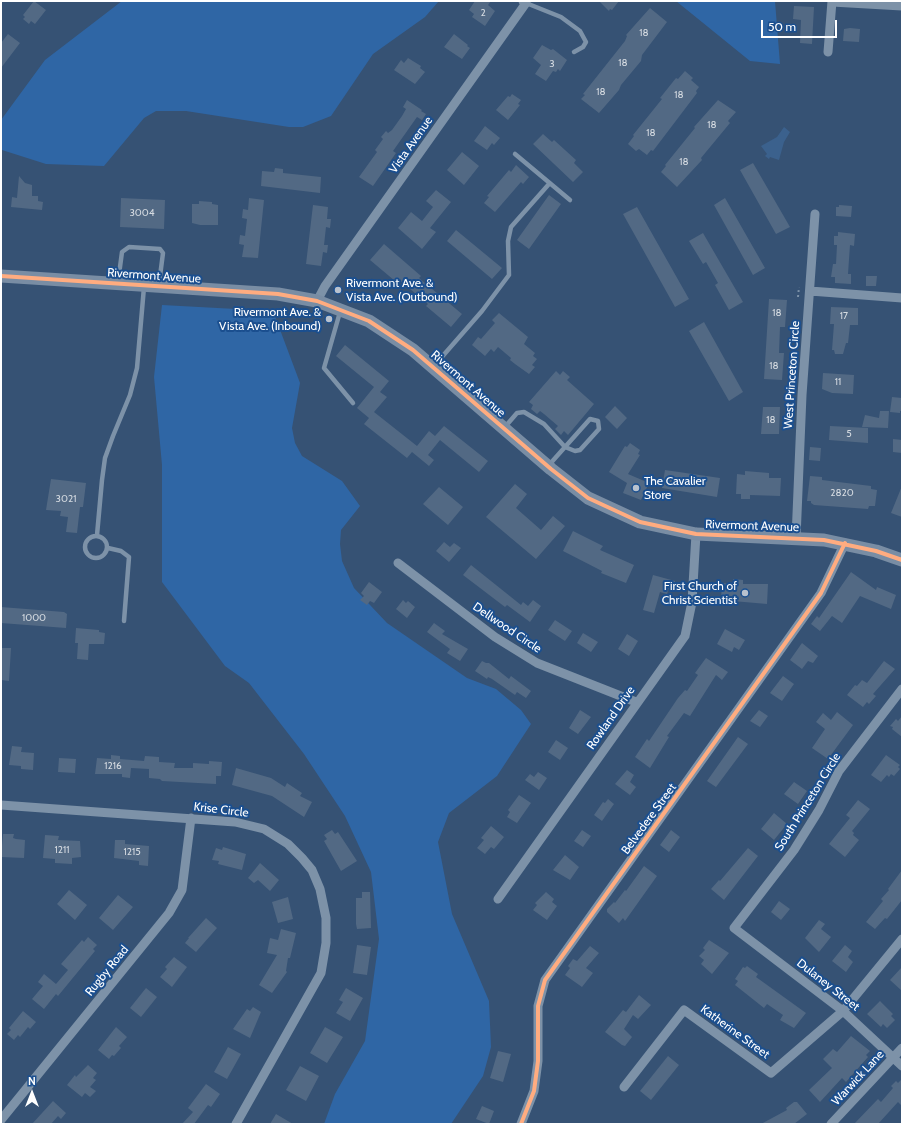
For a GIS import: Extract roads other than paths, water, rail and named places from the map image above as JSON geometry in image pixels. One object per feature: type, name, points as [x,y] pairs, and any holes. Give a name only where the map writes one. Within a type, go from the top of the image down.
[{"type":"main road","name":"Rivermont Avenue","points":[[1,276],[278,294],[317,301],[369,321],[413,350],[548,466],[588,498],[640,522],[696,534],[796,538],[845,543],[876,550],[902,560]]},
{"type":"street","name":"Vista Avenue","points":[[317,301],[325,286],[525,2]]},
{"type":"street","points":[[828,52],[832,2],[902,6]]},
{"type":"street","name":"West Princeton Circle","points":[[796,538],[802,395],[815,214]]},
{"type":"street","points":[[810,291],[902,298]]},
{"type":"street","name":"Rowland Drive","points":[[498,899],[636,702],[685,636],[692,602],[696,534]]},
{"type":"street","name":"Belvedere Street","points":[[521,1124],[534,1091],[538,1061],[538,1006],[545,980],[822,593],[845,543]]},
{"type":"street","name":"Dellwood Circle","points":[[398,563],[495,637],[537,663],[636,702]]},
{"type":"street","name":"South Princeton Circle","points":[[734,928],[794,850],[819,810],[839,771],[902,688]]},
{"type":"street","name":"Krise Circle","points":[[1,805],[236,822],[264,829],[288,844],[312,870],[320,889],[326,918],[326,942],[320,973],[236,1124]]},
{"type":"street","name":"Rugby Road","points":[[1,1120],[169,913],[182,890],[190,818]]},
{"type":"street","name":"Dulaney Street","points":[[734,928],[843,1011],[902,1066]]},
{"type":"street","points":[[843,1011],[902,939]]},
{"type":"street","name":"Katherine Street","points":[[624,1088],[684,1010],[771,1073],[843,1011]]},
{"type":"street","name":"Warwick Lane","points":[[831,1124],[902,1048]]},
{"type":"lane","points":[[525,2],[561,17],[580,31],[586,42],[583,47],[574,52]]},
{"type":"lane","points":[[515,154],[570,200]]},
{"type":"lane","points":[[433,367],[482,311],[509,275],[508,242],[511,227],[549,184]]},
{"type":"lane","points":[[118,284],[122,252],[129,247],[160,249],[163,253],[159,286]]},
{"type":"lane","points":[[98,535],[105,458],[130,395],[137,368],[144,285]]},
{"type":"lane","points":[[340,310],[324,368],[352,403]]},
{"type":"lane","points":[[504,428],[517,413],[524,412],[544,424],[566,447],[575,451],[580,450],[599,429],[598,421],[590,419],[566,447],[548,466]]},
{"type":"lane","points":[[93,535],[98,535],[105,539],[108,548],[100,558],[95,558],[87,554],[85,545],[86,541],[93,535]]},
{"type":"lane","points":[[108,548],[121,551],[129,557],[124,621]]},
{"type":"place","name":"Rivermont Ave. & Vista Ave. (Outbound)","points":[[338,290]]},
{"type":"place","name":"Rivermont Ave. & Vista Ave. (Inbound)","points":[[329,319]]},
{"type":"place","name":"The Cavalier Store","points":[[636,488]]},
{"type":"place","name":"First Church of Christ Scientist","points":[[745,593]]}]
